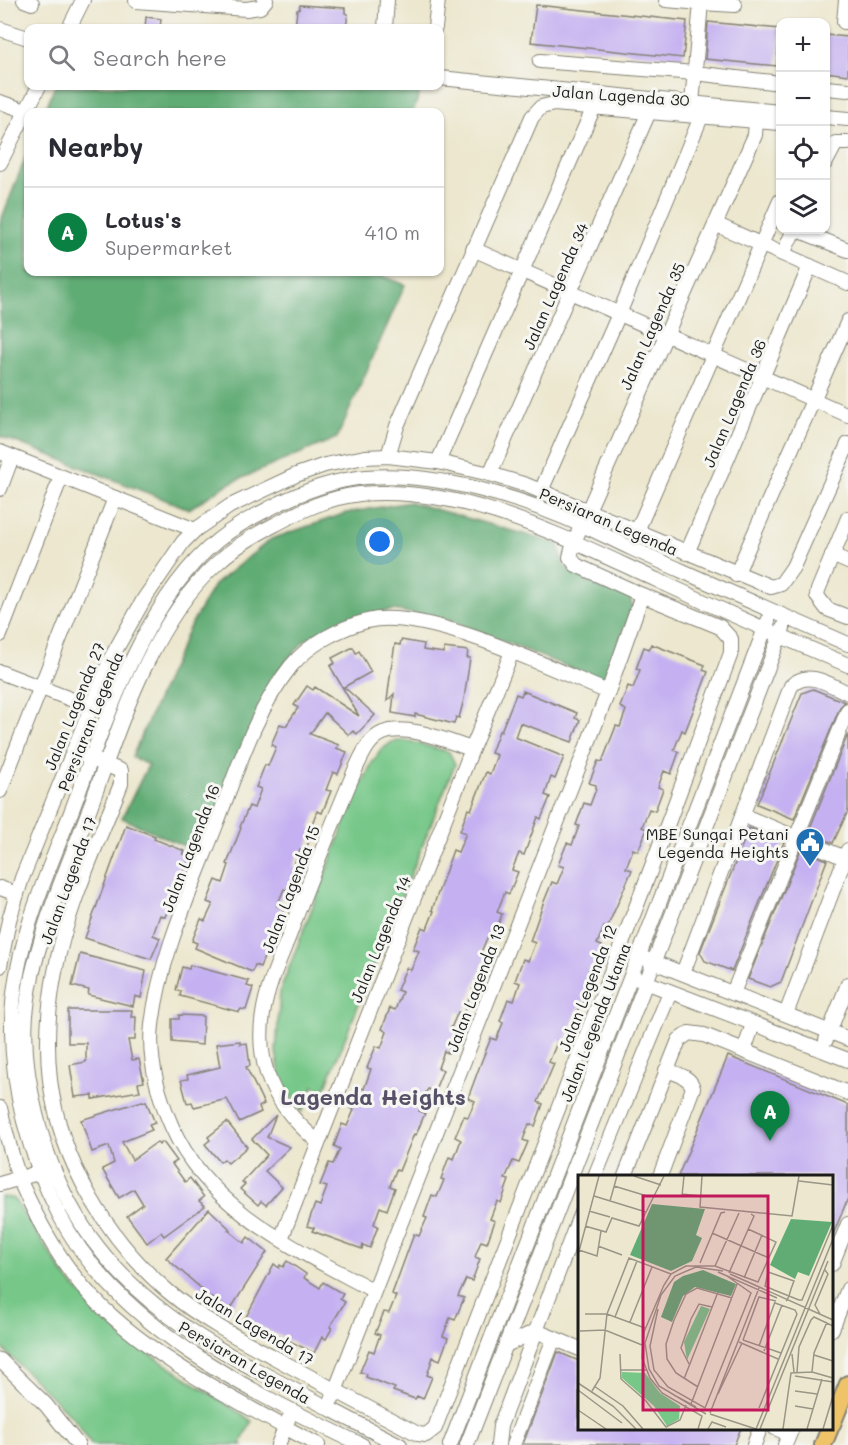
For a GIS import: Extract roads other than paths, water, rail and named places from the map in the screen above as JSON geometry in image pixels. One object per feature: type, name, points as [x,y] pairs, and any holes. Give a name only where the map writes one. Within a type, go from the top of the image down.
[{"type":"main road","points":[[833,1419],[848,1384]]},
{"type":"main road","points":[[822,1445],[829,1430]]},
{"type":"street","points":[[71,24],[83,0]]},
{"type":"street","points":[[136,1],[246,9],[260,7],[266,0]]},
{"type":"street","points":[[385,24],[387,0]]},
{"type":"street","points":[[435,24],[438,0]]},
{"type":"street","points":[[666,0],[735,5]]},
{"type":"street","points":[[844,22],[846,0]]},
{"type":"street","points":[[692,103],[701,3]]},
{"type":"street","points":[[0,29],[24,37]]},
{"type":"street","points":[[540,61],[695,73],[776,83]]},
{"type":"street","points":[[444,78],[776,112]]},
{"type":"street","points":[[830,88],[848,90]]},
{"type":"street","points":[[28,108],[37,90]]},
{"type":"street","points":[[0,102],[24,110]]},
{"type":"street","name":"Jalan Lagenda 30","points":[[388,456],[397,426],[473,249],[532,117],[541,107],[554,104],[776,123]]},
{"type":"street","points":[[438,462],[594,107]]},
{"type":"street","name":"Jalan Lagenda 34","points":[[490,474],[649,112]]},
{"type":"street","points":[[0,163],[24,115]]},
{"type":"street","points":[[541,491],[619,314],[701,117]]},
{"type":"street","points":[[830,117],[848,119]]},
{"type":"street","name":"Jalan Lagenda 35","points":[[574,542],[755,135],[756,122]]},
{"type":"street","points":[[830,153],[836,143],[848,143]]},
{"type":"street","points":[[638,531],[776,211]]},
{"type":"street","points":[[715,224],[848,283]]},
{"type":"street","points":[[783,254],[794,234]]},
{"type":"street","points":[[806,234],[848,250]]},
{"type":"street","points":[[473,249],[848,415]]},
{"type":"street","name":"Jalan Lagenda 36","points":[[687,553],[810,266]]},
{"type":"street","points":[[736,574],[848,321]]},
{"type":"street","name":"Jalan Lagenda 27","points":[[0,966],[9,920],[17,894],[111,658],[128,624],[183,542],[195,530],[230,506],[276,484],[325,465],[365,457],[388,456],[438,462],[490,474],[541,491],[765,586],[777,586],[786,580],[793,567],[848,444]]},
{"type":"street","points":[[0,489],[6,455],[195,530]]},
{"type":"street","name":"Persiaran Legenda","points":[[400,1445],[254,1369],[185,1328],[147,1300],[122,1276],[95,1243],[47,1171],[27,1128],[14,1067],[12,1019],[14,994],[24,943],[40,892],[127,668],[158,613],[180,580],[216,541],[244,522],[285,500],[343,480],[388,475],[433,480],[531,505],[582,525],[848,645]]},
{"type":"street","points":[[0,635],[61,477]]},
{"type":"street","points":[[276,484],[291,516]]},
{"type":"street","name":"Persiaran Legenda","points":[[362,1445],[230,1376],[174,1341],[124,1301],[97,1272],[76,1244],[59,1215],[47,1171],[31,1090],[26,1042],[26,1018],[33,974],[53,907],[152,653],[192,590],[220,560],[240,544],[291,516],[334,499],[396,492],[487,508],[532,523],[765,630],[848,664]]},
{"type":"street","points":[[0,791],[115,498]]},
{"type":"street","points":[[848,518],[817,596],[827,609],[848,617]]},
{"type":"street","name":"Jalan Legenda 12","points":[[335,1391],[418,1434],[426,1436],[435,1428],[652,866],[732,647],[728,634],[720,627],[576,565],[570,557],[574,542]]},
{"type":"street","points":[[832,555],[848,562]]},
{"type":"street","name":"Jalan Lagenda 13","points":[[328,1408],[608,693],[642,595]]},
{"type":"street","name":"Jalan Legenda Utama","points":[[450,1445],[772,611]]},
{"type":"street","name":"Jalan Lagenda 16","points":[[374,1291],[281,1239],[227,1201],[207,1180],[180,1143],[164,1106],[153,1067],[151,1047],[156,1003],[168,953],[246,748],[277,687],[292,665],[303,654],[316,643],[366,621],[385,618],[436,626],[480,640],[608,693]]},
{"type":"street","name":"Jalan Legenda Utama","points":[[467,1445],[787,618]]},
{"type":"street","name":"Jalan Lagenda 14","points":[[281,1239],[512,652]]},
{"type":"street","points":[[0,672],[91,707]]},
{"type":"street","points":[[683,974],[791,686],[797,680],[811,677],[848,693]]},
{"type":"street","points":[[733,993],[848,710]]},
{"type":"street","name":"Jalan Lagenda 15","points":[[318,1142],[290,1114],[275,1091],[267,1074],[262,1046],[266,998],[300,905],[355,770],[365,750],[374,740],[383,733],[398,730],[432,736],[472,749]]},
{"type":"street","points":[[73,751],[107,764]]},
{"type":"street","name":"Jalan Lagenda 17","points":[[107,764],[121,771],[121,784],[67,925],[55,970],[50,1006],[48,1028],[50,1079],[62,1130],[73,1160],[96,1207],[122,1245],[143,1268],[171,1294],[214,1323],[335,1391]]},
{"type":"street","points":[[742,815],[796,839],[846,854],[786,1014]]},
{"type":"street","points":[[652,866],[686,879]]},
{"type":"street","points":[[0,888],[17,894]]},
{"type":"street","points":[[639,956],[848,1039]]},
{"type":"street","points":[[631,976],[848,1060]]},
{"type":"street","points":[[822,1050],[848,984]]},
{"type":"street","points":[[595,1175],[670,992]]},
{"type":"street","points":[[744,1051],[753,1024]]},
{"type":"street","points":[[625,1175],[679,1040],[689,1033],[704,1035],[848,1094]]},
{"type":"street","points":[[613,1065],[616,1084],[625,1100]]},
{"type":"street","points":[[660,1175],[693,1088],[687,1078],[666,1070]]},
{"type":"street","points":[[0,1108],[20,1180],[47,1234],[74,1275],[132,1334],[159,1353],[318,1445]]},
{"type":"street","points":[[0,1184],[47,1171]]},
{"type":"street","points":[[833,1259],[848,1224]]},
{"type":"street","points":[[498,1445],[500,1426],[577,1230]]},
{"type":"street","points":[[833,1324],[848,1289]]},
{"type":"street","points":[[506,1345],[536,1331],[578,1349]]},
{"type":"street","points":[[513,1445],[554,1338]]},
{"type":"street","points":[[0,1360],[46,1405],[78,1445]]},
{"type":"street","points":[[278,1445],[293,1410]]},
{"type":"street","points":[[754,1445],[759,1430]]},
{"type":"place","name":"MBE Sungai Petani Legenda Heights","points":[[810,868]]},
{"type":"place","name":"Lotus's","points":[[770,1141]]},
{"type":"district","name":"Lagenda Heights","points":[[373,1096]]}]
